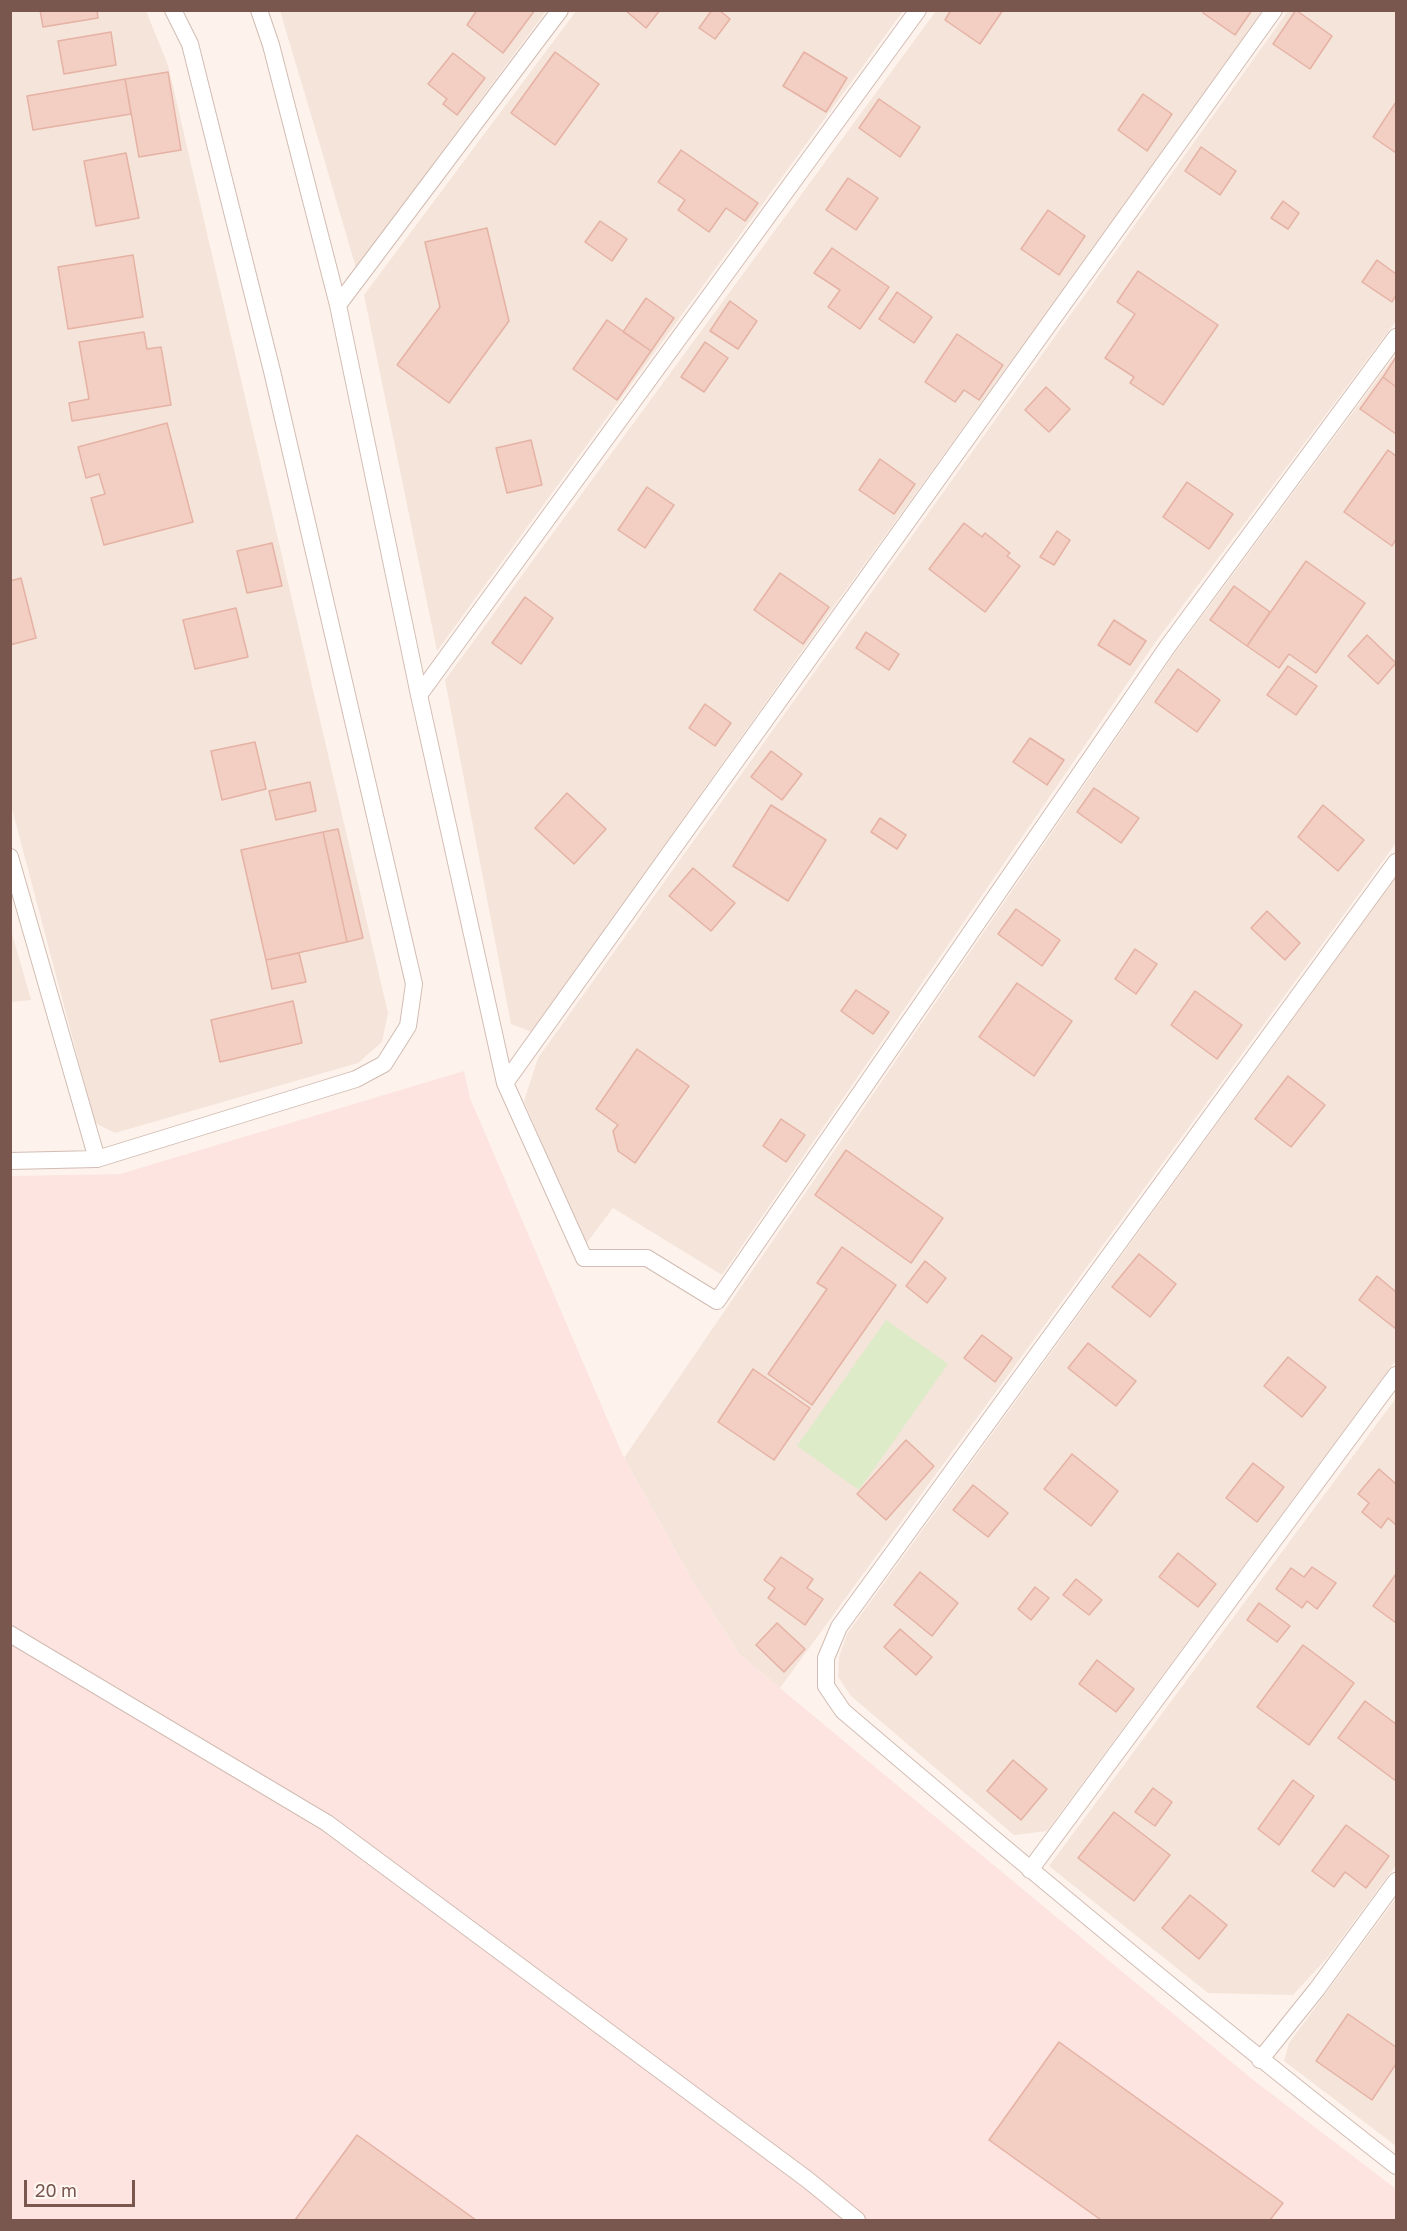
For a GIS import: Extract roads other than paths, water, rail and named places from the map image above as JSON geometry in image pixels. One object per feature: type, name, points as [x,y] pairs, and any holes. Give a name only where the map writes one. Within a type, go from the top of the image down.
[{"type":"lane","points":[[10,1161],[98,1159],[356,1079],[384,1064],[408,1026],[414,984],[269,360],[190,44],[173,10]]},
{"type":"lane","points":[[259,10],[271,45],[338,305],[419,695],[505,1083],[584,1258],[647,1258],[717,1301],[1168,646],[1396,338]]},
{"type":"lane","points":[[338,305],[560,10]]},
{"type":"lane","points":[[419,695],[918,10]]},
{"type":"lane","points":[[505,1083],[1274,10]]},
{"type":"lane","points":[[10,857],[98,1159]]},
{"type":"lane","points":[[1396,862],[839,1627],[826,1658],[826,1686],[843,1711],[1030,1870],[1260,2060],[1396,2166]]},
{"type":"lane","points":[[1030,1870],[1396,1375]]},
{"type":"lane","points":[[10,1634],[327,1823],[808,2180],[857,2220]]},
{"type":"lane","points":[[1260,2060],[1317,1989],[1396,1881]]}]
